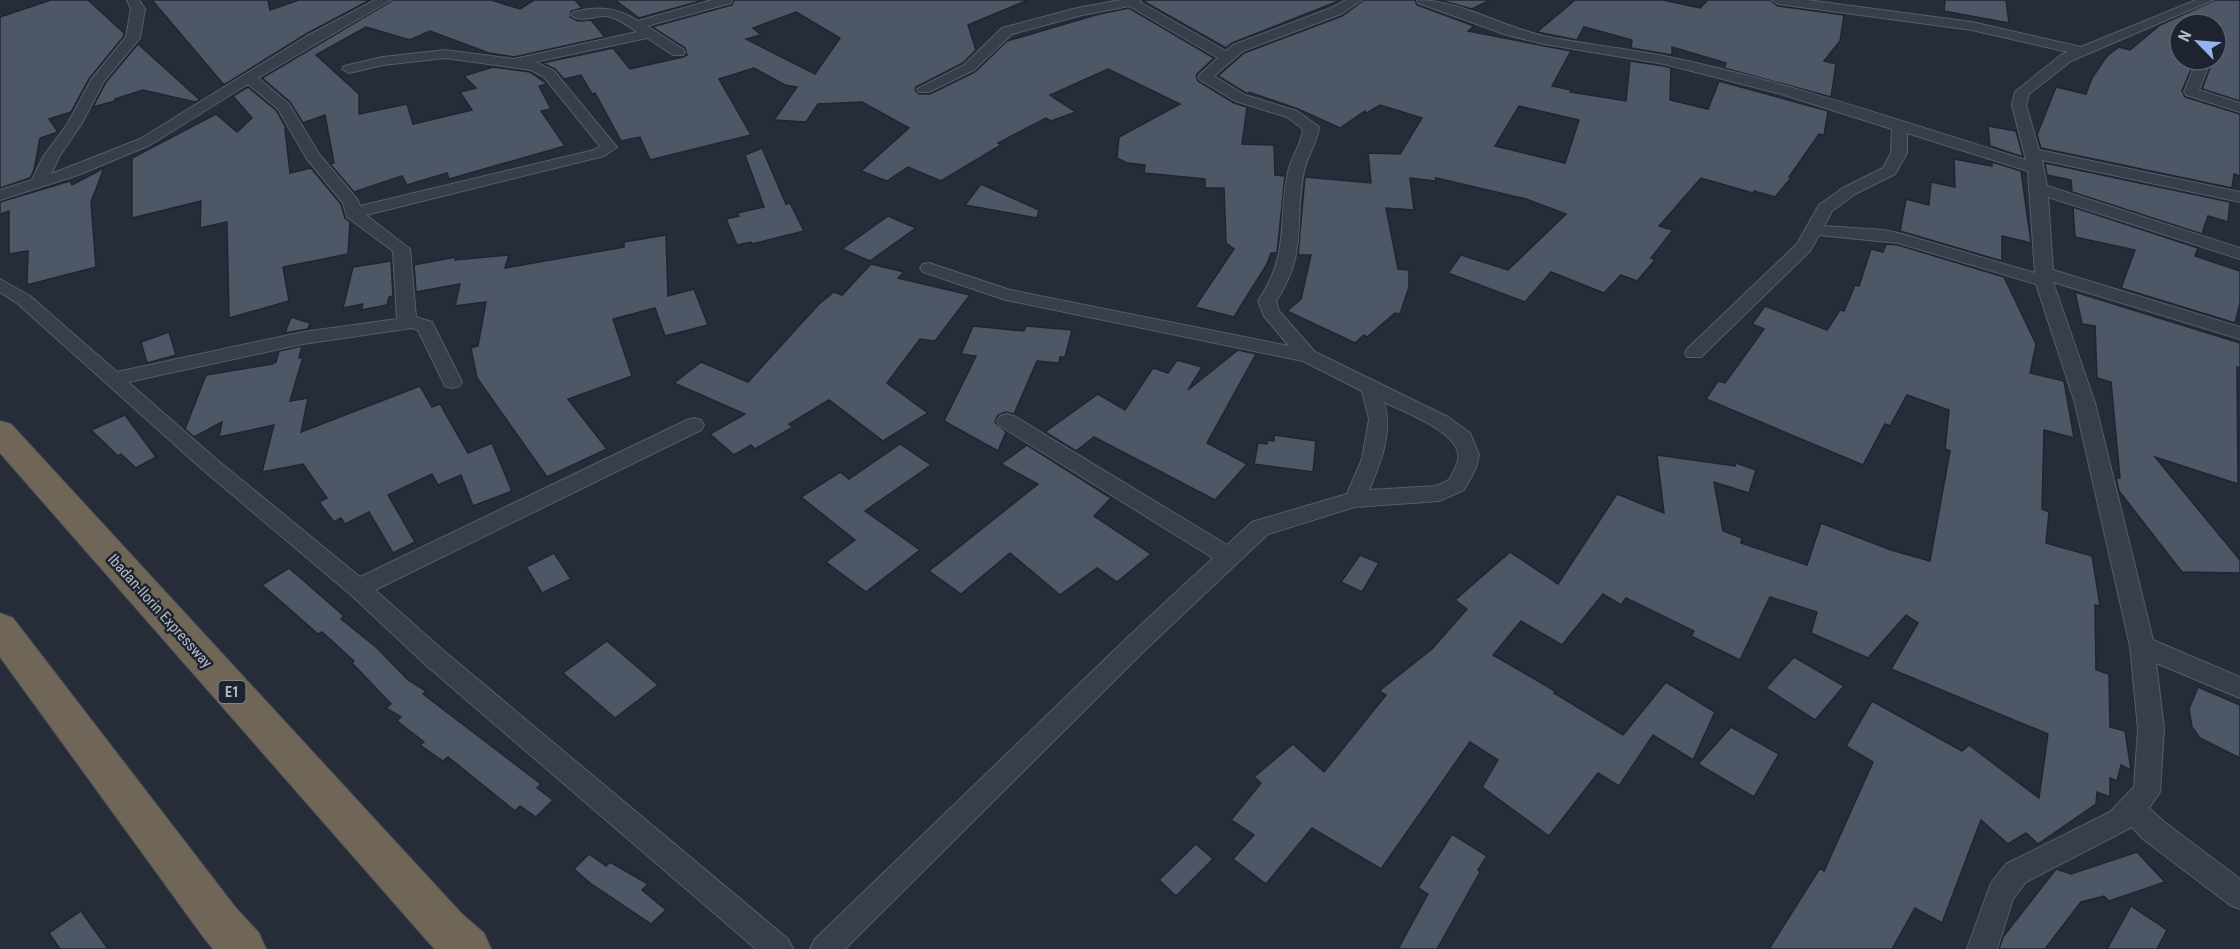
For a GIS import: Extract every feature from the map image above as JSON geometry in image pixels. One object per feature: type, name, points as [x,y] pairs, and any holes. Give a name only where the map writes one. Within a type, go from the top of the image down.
[{"type":"highway","name":"Ibadan-Ilorin Expressway","points":[[0,432],[293,760],[446,929],[468,949]]},
{"type":"highway","points":[[0,628],[220,923],[243,949]]},
{"type":"street","points":[[38,183],[51,157],[75,123],[98,80],[133,38],[138,9],[133,0]]},
{"type":"street","points":[[0,195],[72,172],[145,142],[312,39],[385,0]]},
{"type":"street","points":[[634,26],[726,0]]},
{"type":"street","points":[[1308,356],[1270,312],[1266,301],[1279,281],[1289,256],[1292,199],[1300,156],[1312,134],[1311,127],[1292,114],[1240,98],[1205,77],[1238,48],[1336,11],[1356,0]]},
{"type":"street","points":[[1423,0],[1512,32],[1704,69],[1900,126],[2034,160],[2240,197]]},
{"type":"street","points":[[1778,0],[1972,26],[2081,51]]},
{"type":"street","points":[[1982,949],[2001,892],[2016,873],[2120,821],[2147,792],[2151,729],[2142,646],[2085,403],[2045,288],[2039,189],[2034,160],[2019,105],[2022,92],[2066,58],[2207,0]]},
{"type":"street","points":[[924,89],[966,70],[992,46],[997,36],[1007,30],[1077,12],[1133,1],[1226,57]]},
{"type":"street","points":[[578,15],[611,12],[678,52]]},
{"type":"street","points":[[2160,19],[2168,22]]},
{"type":"street","points":[[517,62],[648,34]]},
{"type":"street","points":[[349,69],[383,61],[445,54],[535,66],[549,74],[609,147],[599,153],[353,213]]},
{"type":"street","points":[[2199,72],[2191,92],[2240,108]]},
{"type":"street","points":[[248,77],[285,107],[312,156],[351,202],[353,213],[401,249],[406,323]]},
{"type":"street","points":[[1694,353],[1804,247],[1825,208],[1849,191],[1889,171],[1899,153],[1900,126]]},
{"type":"street","points":[[2039,189],[2240,254]]},
{"type":"street","points":[[1813,230],[1893,237],[2240,333]]},
{"type":"street","points":[[825,949],[1135,645],[1260,528],[1355,499],[1439,493],[1457,485],[1466,468],[1469,455],[1463,438],[1441,422],[1308,356],[1006,294],[929,268]]},
{"type":"street","points":[[0,284],[24,300],[209,464],[358,588],[436,659],[778,949]]},
{"type":"street","points":[[113,379],[303,338],[413,322],[425,327],[452,382]]},
{"type":"street","points":[[1355,499],[1372,459],[1379,418],[1371,388]]},
{"type":"street","points":[[1007,421],[1229,557]]},
{"type":"street","points":[[358,588],[694,425]]},
{"type":"street","points":[[2142,646],[2240,688]]},
{"type":"street","points":[[2132,808],[2153,830],[2240,896]]},
{"type":"building","points":[[51,0],[88,0],[124,33],[124,36],[89,79],[71,112],[49,119],[58,132],[40,138],[34,170],[30,178],[0,188],[0,17]]},
{"type":"building","points":[[152,0],[268,0],[270,10],[299,0],[370,0],[306,34],[224,85]]},
{"type":"building","points":[[393,0],[491,0],[520,9],[534,0],[575,0],[582,8],[571,11],[570,17],[578,21],[591,20],[605,37],[514,57],[489,53],[430,31],[410,40],[366,27],[316,55],[359,94],[359,114],[407,104],[413,124],[472,110],[460,92],[476,88],[464,76],[493,67],[530,72],[547,84],[539,86],[551,109],[541,111],[565,146],[449,179],[447,173],[407,185],[402,176],[354,192],[330,164],[334,163],[325,115],[303,123],[290,102],[262,78]]},
{"type":"building","points":[[615,0],[704,0],[639,18]]},
{"type":"building","points":[[734,0],[1028,0],[968,25],[976,50],[963,63],[916,87],[915,90],[919,94],[930,94],[975,72],[1007,41],[1099,14],[1129,8],[1214,58],[1198,73],[1196,76],[1198,81],[1234,103],[1247,107],[1242,144],[1274,145],[1275,175],[1285,176],[1277,253],[1271,253],[1267,264],[1234,317],[1195,307],[1234,249],[1226,243],[1224,188],[1205,188],[1205,179],[1144,173],[1145,165],[1127,163],[1117,158],[1119,137],[1180,104],[1108,69],[1050,95],[1076,112],[1051,121],[1046,118],[998,143],[1001,145],[941,181],[908,167],[887,181],[861,171],[909,128],[862,102],[818,104],[806,122],[774,120],[797,87],[785,85],[754,68],[719,79],[751,135],[650,160],[640,137],[621,141],[595,93],[592,94],[581,75],[564,79],[555,69],[542,63],[613,48],[630,69],[683,57],[687,55],[685,48],[652,27],[732,5]],"holes":[[[796,12],[840,38],[815,74],[746,39],[761,35],[753,28]]]},
{"type":"building","points":[[1341,0],[1232,43],[1226,48],[1143,1]]},
{"type":"building","points":[[1364,0],[1415,0],[1417,5],[1474,26],[1468,31],[1571,51],[1552,86],[1571,90],[1570,92],[1626,101],[1630,61],[1664,66],[1671,68],[1670,100],[1708,109],[1719,81],[1828,111],[1824,135],[1819,134],[1789,177],[1791,178],[1775,197],[1701,178],[1659,226],[1673,230],[1651,258],[1655,260],[1637,281],[1621,275],[1604,293],[1551,272],[1525,302],[1448,273],[1461,255],[1508,270],[1566,214],[1526,199],[1436,178],[1435,181],[1410,178],[1414,210],[1386,208],[1398,269],[1409,270],[1409,287],[1400,314],[1395,313],[1367,337],[1364,335],[1355,343],[1287,311],[1301,299],[1311,255],[1298,255],[1305,177],[1371,183],[1368,153],[1400,154],[1422,118],[1380,105],[1365,114],[1365,111],[1340,128],[1298,109],[1249,92],[1249,94],[1246,93],[1218,76],[1244,53],[1342,16]],"holes":[[[1519,106],[1579,120],[1565,163],[1495,146]]]},
{"type":"building","points":[[1439,0],[1490,0],[1472,9]]},
{"type":"building","points":[[1575,0],[1663,0],[1700,8],[1708,0],[1770,0],[1778,6],[1844,15],[1840,41],[1824,61],[1836,64],[1831,97],[1724,68],[1726,63],[1672,47],[1672,55],[1631,48],[1632,40],[1584,27],[1577,40],[1537,32]]},
{"type":"building","points":[[1945,0],[2006,0],[2009,23],[1944,11]]},
{"type":"building","points":[[2215,0],[2240,0],[2240,101],[2202,89],[2208,72],[2228,72],[2228,12],[2189,12]]},
{"type":"building","points":[[2168,21],[2168,72],[2190,72],[2182,91],[2185,97],[2240,114],[2240,176],[2234,174],[2232,188],[2041,148],[2037,135],[2056,87],[2086,94],[2092,78],[2107,56],[2119,47],[2130,50],[2160,25]]},
{"type":"building","points":[[138,44],[200,100],[195,102],[143,90],[93,107],[106,82]]},
{"type":"building","points":[[248,87],[276,110],[286,128],[290,173],[311,168],[341,204],[345,218],[350,222],[348,254],[283,267],[289,301],[229,318],[227,222],[200,228],[201,201],[132,218],[132,158],[216,114],[237,132],[252,118],[233,96]]},
{"type":"building","points":[[1988,126],[2016,131],[2023,157],[1990,146]]},
{"type":"building","points":[[762,148],[786,204],[790,203],[804,231],[752,244],[751,242],[737,245],[726,219],[739,216],[737,213],[764,207],[745,155]]},
{"type":"building","points":[[1954,159],[1992,166],[1992,162],[2021,171],[2031,243],[2002,236],[2002,261],[1900,231],[1906,199],[1929,205],[1931,182],[1955,187]]},
{"type":"building","points":[[2045,163],[2230,202],[2228,222],[2208,216],[2202,234],[2072,192],[2071,180],[2047,175]]},
{"type":"building","points":[[104,168],[91,202],[96,267],[27,285],[28,251],[9,254],[9,211],[0,214],[0,202],[70,181],[72,185]]},
{"type":"building","points":[[981,184],[1039,210],[1037,218],[965,205]]},
{"type":"building","points":[[2073,207],[2198,248],[2195,256],[2240,271],[2240,303],[2235,323],[2121,288],[2135,250],[2075,237]]},
{"type":"building","points":[[888,216],[916,228],[870,261],[842,249]]},
{"type":"building","points":[[666,235],[668,296],[694,289],[708,325],[665,336],[655,308],[613,319],[632,376],[568,399],[607,449],[547,477],[477,378],[471,348],[478,346],[486,302],[455,306],[460,284],[416,292],[414,265],[456,257],[455,260],[509,255],[505,268],[624,247],[624,242]]},
{"type":"building","points":[[1886,244],[1898,245],[2004,277],[2036,344],[2030,373],[2064,381],[2074,438],[2044,430],[2042,509],[2049,512],[2046,543],[2092,556],[2100,606],[2095,605],[2096,670],[2109,674],[2110,727],[2125,731],[2131,770],[2121,765],[2117,781],[2110,778],[2110,797],[2097,792],[2096,804],[2038,844],[2026,833],[2008,844],[1981,820],[1942,923],[1915,908],[1892,949],[1769,949],[1820,868],[1824,871],[1873,762],[1846,746],[1872,701],[1962,751],[1969,745],[2039,798],[2048,734],[1891,669],[1918,623],[1906,615],[1868,658],[1811,633],[1817,612],[1770,597],[1740,660],[1691,636],[1694,631],[1626,598],[1621,605],[1603,594],[1562,645],[1521,621],[1493,655],[1555,691],[1554,693],[1623,735],[1666,682],[1715,712],[1693,760],[1653,735],[1619,786],[1598,773],[1549,836],[1482,787],[1498,760],[1470,742],[1381,869],[1312,828],[1266,884],[1233,859],[1254,835],[1231,820],[1261,783],[1254,777],[1293,744],[1324,772],[1386,695],[1379,691],[1432,649],[1467,609],[1455,600],[1510,552],[1558,584],[1617,494],[1664,513],[1657,455],[1735,466],[1736,463],[1756,470],[1749,493],[1714,482],[1723,531],[1742,538],[1741,543],[1807,565],[1821,523],[1891,550],[1930,561],[1950,451],[1945,449],[1949,410],[1907,395],[1890,426],[1885,424],[1863,465],[1706,399],[1718,381],[1725,383],[1764,329],[1752,324],[1765,306],[1827,330],[1840,310],[1844,311],[1855,285],[1859,286],[1871,249],[1883,252]]},
{"type":"building","points":[[391,261],[393,296],[389,297],[387,305],[361,310],[363,304],[343,308],[353,267]]},
{"type":"building","points":[[871,264],[904,272],[898,278],[970,295],[935,341],[920,339],[887,383],[928,413],[883,441],[829,400],[789,424],[793,427],[755,449],[751,445],[734,455],[710,434],[745,414],[674,383],[701,362],[748,382],[819,304],[834,292],[842,295]]},
{"type":"building","points":[[2075,292],[2240,343],[2240,368],[2237,367],[2238,484],[2155,457],[2240,560],[2240,573],[2182,572],[2119,491],[2116,478],[2120,478],[2111,382],[2097,378],[2095,326],[2082,324]]},
{"type":"building","points":[[291,317],[310,323],[308,329],[285,333]]},
{"type":"building","points":[[973,326],[1024,331],[1026,326],[1072,330],[1065,357],[1060,357],[1059,363],[1037,361],[1014,414],[1006,412],[998,415],[995,422],[1006,432],[998,451],[944,421],[976,356],[961,354]]},
{"type":"building","points":[[169,332],[176,355],[147,363],[141,342]]},
{"type":"building","points":[[302,346],[299,358],[303,357],[290,401],[308,398],[301,432],[420,386],[432,407],[440,404],[468,453],[492,443],[512,491],[473,506],[461,475],[438,485],[432,474],[388,495],[415,542],[393,553],[369,512],[345,524],[341,518],[334,522],[319,502],[327,498],[303,464],[262,472],[274,425],[219,437],[222,422],[194,437],[185,429],[206,375],[272,364],[276,362],[279,351]]},
{"type":"building","points":[[1238,350],[1256,354],[1207,443],[1247,464],[1215,500],[1094,437],[1076,451],[1045,432],[1098,394],[1125,410],[1153,368],[1168,373],[1177,360],[1202,367],[1188,390]]},
{"type":"building","points":[[125,415],[156,457],[136,468],[121,454],[118,456],[91,430]]},
{"type":"building","points":[[1274,435],[1316,441],[1313,472],[1254,464],[1258,443],[1267,444],[1268,440],[1274,441]]},
{"type":"building","points":[[900,444],[931,465],[865,511],[920,550],[866,592],[826,562],[855,540],[801,497],[840,472],[849,479]]},
{"type":"building","points":[[1027,445],[1111,498],[1094,516],[1151,554],[1117,582],[1097,568],[1060,595],[1010,553],[961,594],[929,571],[1038,484],[1001,464]]},
{"type":"building","points":[[554,553],[571,579],[542,593],[526,567]]},
{"type":"building","points":[[1360,555],[1379,563],[1362,592],[1341,582]]},
{"type":"building","points":[[289,568],[344,616],[341,619],[376,647],[408,680],[426,691],[423,694],[541,784],[537,788],[553,800],[536,817],[520,806],[515,811],[448,757],[443,761],[420,745],[424,742],[397,721],[401,717],[386,708],[391,704],[352,663],[354,661],[322,632],[318,634],[262,585]]},
{"type":"building","points":[[607,641],[658,685],[615,718],[563,673]]},
{"type":"building","points":[[1794,657],[1844,686],[1815,720],[1766,688]]},
{"type":"building","points":[[2198,687],[2240,705],[2240,758],[2200,738],[2192,727],[2189,709]]},
{"type":"building","points":[[1731,727],[1779,754],[1754,797],[1698,764]]},
{"type":"building","points":[[1452,834],[1487,856],[1478,870],[1480,872],[1437,949],[1398,949],[1428,894],[1418,888]]},
{"type":"building","points":[[1196,844],[1213,859],[1176,896],[1159,880]]},
{"type":"building","points":[[2137,852],[2165,882],[2109,901],[2104,896],[2081,902],[2045,949],[1999,949],[2003,937],[2056,869],[2071,874]]},
{"type":"building","points":[[589,854],[606,866],[610,862],[648,884],[642,890],[666,910],[651,924],[590,883],[574,869]]},
{"type":"building","points":[[2131,906],[2167,930],[2157,949],[2107,949]]},
{"type":"building","points":[[81,911],[108,949],[60,949],[49,933]]}]
